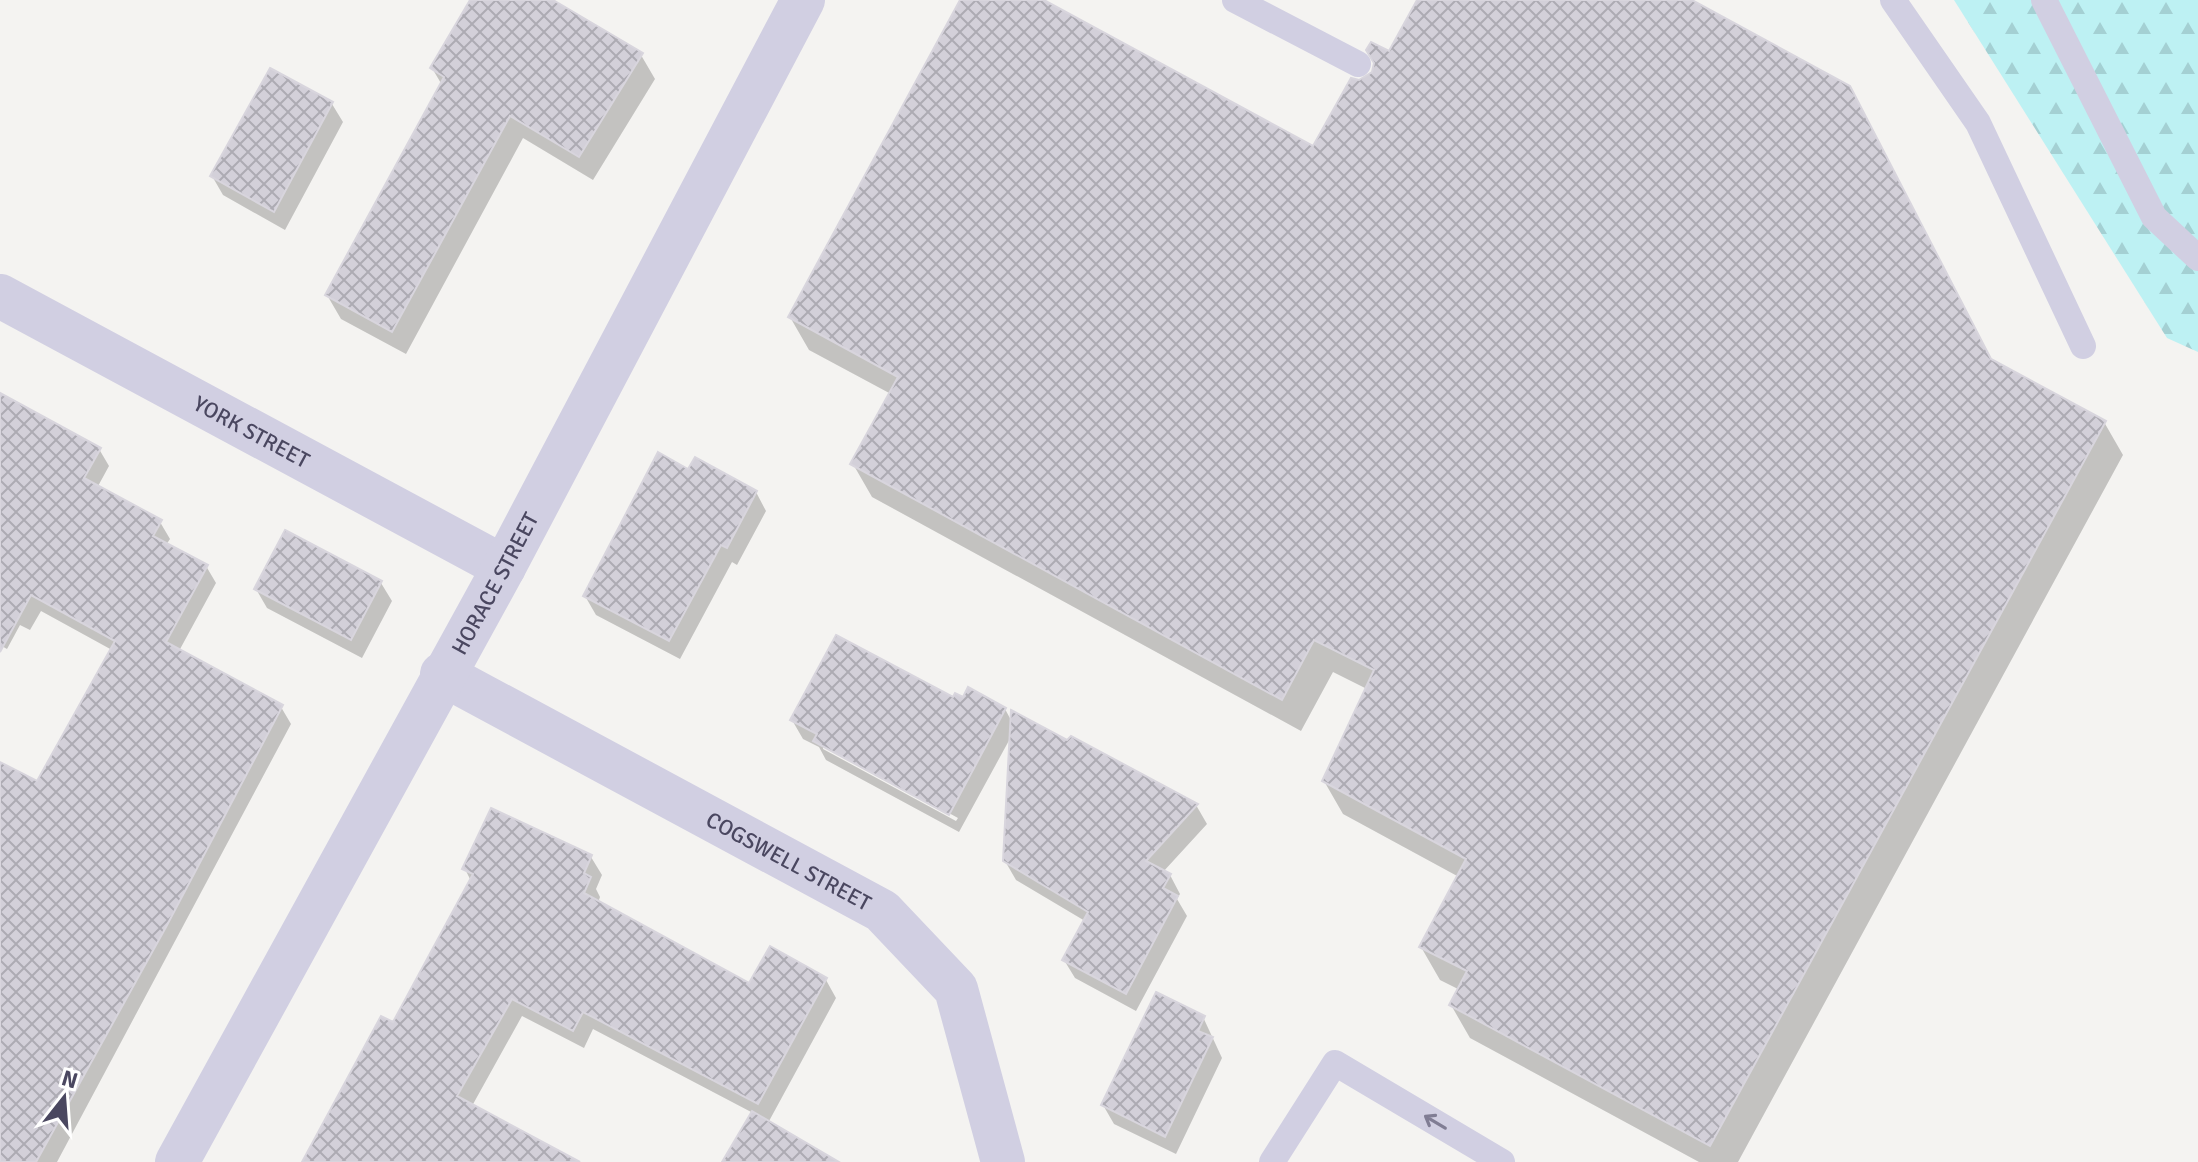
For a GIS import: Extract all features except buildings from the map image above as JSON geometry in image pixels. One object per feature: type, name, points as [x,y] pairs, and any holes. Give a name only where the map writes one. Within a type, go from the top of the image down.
[{"type":"street","name":"HORACE STREET","points":[[177,1162],[442,674],[504,567],[803,0]]},
{"type":"street","name":"YORK STREET","points":[[0,296],[504,567]]},
{"type":"street","name":"COGSWELL STREET","points":[[442,674],[882,911],[956,989],[1003,1162]]},
{"type":"lane","points":[[1235,0],[1358,64]]},
{"type":"lane","points":[[1893,0],[1978,123],[2083,346]]},
{"type":"lane","points":[[2044,0],[2154,217],[2198,258]]},
{"type":"lane","points":[[1272,1162],[1335,1063],[1499,1161]]},
{"type":"green space","points":[[1954,0],[2198,0],[2198,352],[2167,338]]}]
